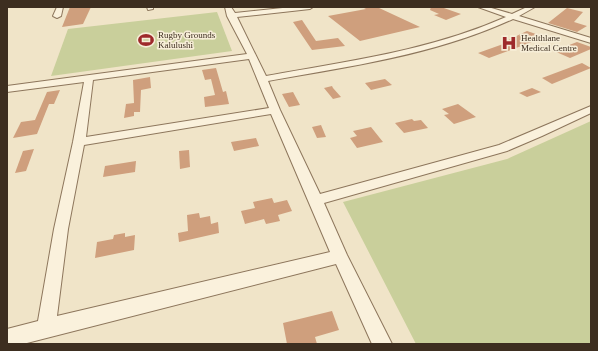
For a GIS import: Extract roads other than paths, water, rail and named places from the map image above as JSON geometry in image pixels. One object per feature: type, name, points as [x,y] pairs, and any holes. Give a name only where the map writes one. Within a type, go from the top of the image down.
[{"type":"street","points":[[57,16],[60,7]]},
{"type":"street","points":[[310,7],[229,12],[263,79],[275,110],[340,256],[382,344]]},
{"type":"street","points":[[481,7],[591,41]]},
{"type":"street","points":[[263,79],[417,50],[445,43],[513,17],[532,7]]},
{"type":"street","points":[[7,88],[252,56]]},
{"type":"street","points":[[46,328],[60,229],[79,142],[89,77]]},
{"type":"street","points":[[316,200],[502,148],[538,134],[591,109]]},
{"type":"street","points":[[79,142],[275,110]]},
{"type":"street","points":[[7,339],[46,328],[183,296],[340,256]]},
{"type":"place","name":"Rugby Grounds Kalulushi","points":[[146,40]]},
{"type":"place","name":"Healthlane Medical Centre","points":[[509,43]]}]
